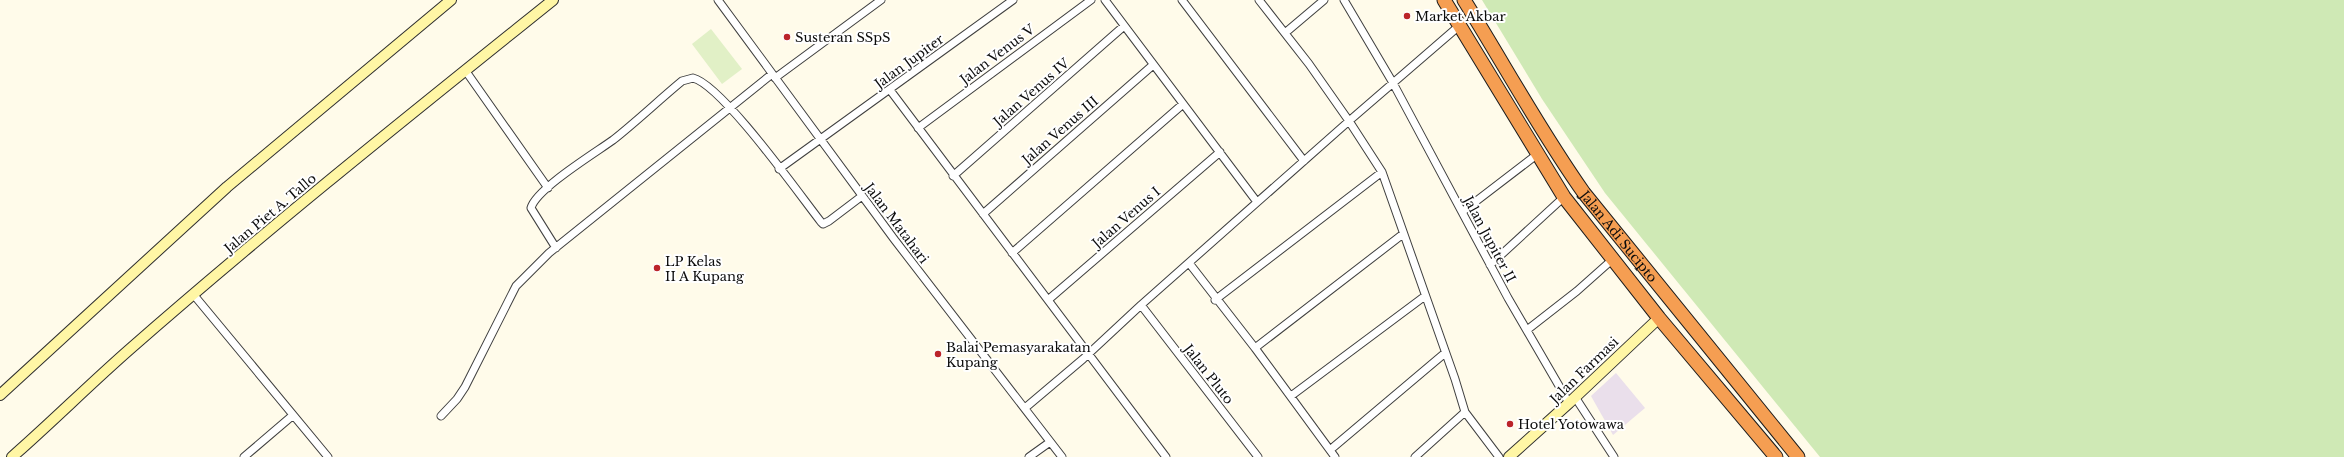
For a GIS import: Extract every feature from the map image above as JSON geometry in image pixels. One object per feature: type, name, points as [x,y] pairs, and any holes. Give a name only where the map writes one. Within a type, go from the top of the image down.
[{"type":"highway","name":"Jalan Adi Sucipto","points":[[1444,0],[1539,153],[1564,197],[1659,318],[1776,457]]},
{"type":"highway","name":"Jalan Adi Sucipto","points":[[1464,0],[1526,101],[1555,152],[1584,193],[1798,457]]},
{"type":"highway","points":[[1487,71],[1500,60]]},
{"type":"main road","points":[[0,395],[227,187],[451,0]]},
{"type":"main road","name":"Jalan Piet A. Tallo","points":[[12,457],[128,350],[193,294],[372,145],[553,0]]},
{"type":"main road","name":"Jalan Farmasi","points":[[1509,457],[1659,318]]},
{"type":"street","name":"Jalan Matahari","points":[[718,0],[820,141],[1062,457]]},
{"type":"street","points":[[441,416],[457,399],[465,387],[516,286],[556,248],[729,106],[881,0]]},
{"type":"street","name":"Jalan Jupiter","points":[[779,169],[820,141],[1013,0]]},
{"type":"street","name":"Jalan Venus V","points":[[918,128],[1091,0]]},
{"type":"street","points":[[1105,0],[1257,202]]},
{"type":"street","points":[[1182,0],[1304,161]]},
{"type":"street","points":[[1259,0],[1349,120],[1382,172],[1465,412],[1499,457]]},
{"type":"street","points":[[1285,33],[1324,0]]},
{"type":"street","name":"Jalan Jupiter II","points":[[1344,0],[1393,83],[1490,265],[1527,330],[1572,400],[1614,457]]},
{"type":"street","name":"Jalan Venus IV","points":[[953,176],[1124,26]]},
{"type":"street","points":[[1025,408],[1088,355],[1141,305],[1349,120],[1459,26]]},
{"type":"street","name":"Jalan Venus III","points":[[982,214],[1153,65]]},
{"type":"street","points":[[465,70],[548,188]]},
{"type":"street","points":[[556,248],[531,208],[532,204],[548,188],[616,137],[682,81],[693,78],[698,79],[708,85],[729,106],[824,224],[862,196]]},
{"type":"street","points":[[890,90],[953,176],[1166,457]]},
{"type":"street","points":[[1012,253],[1182,104]]},
{"type":"street","name":"Jalan Venus I","points":[[1048,300],[1220,152]]},
{"type":"street","points":[[1462,212],[1539,153]]},
{"type":"street","points":[[1215,300],[1382,172]]},
{"type":"street","points":[[1490,265],[1564,197]]},
{"type":"street","points":[[1255,348],[1404,234]]},
{"type":"street","points":[[1527,330],[1577,291],[1613,259]]},
{"type":"street","points":[[1189,263],[1215,300],[1255,348],[1291,396],[1334,457]]},
{"type":"street","points":[[193,294],[292,416],[328,457]]},
{"type":"street","points":[[1291,396],[1425,296]]},
{"type":"street","name":"Jalan Pluto","points":[[1141,305],[1258,457]]},
{"type":"street","points":[[1330,450],[1445,353]]},
{"type":"street","points":[[1415,457],[1465,412]]},
{"type":"street","points":[[244,457],[292,416]]},
{"type":"street","points":[[1029,457],[1050,442]]},
{"type":"shaded area","points":[[1616,373],[1645,408],[1613,435],[1591,396]]},
{"type":"green space","points":[[1482,0],[2344,0],[2344,457],[1820,457],[1605,193],[1542,99]]},
{"type":"green space","points":[[711,29],[742,69],[722,84],[692,44]]},
{"type":"place","name":"Market Akbar","points":[[1407,16]]},
{"type":"place","name":"Susteran SSpS","points":[[787,37]]},
{"type":"place","name":"LP Kelas II A Kupang","points":[[657,268]]},
{"type":"place","name":"Balai Pemasyarakatan Kupang","points":[[938,354]]},
{"type":"place","name":"Hotel Yotowawa","points":[[1510,424]]}]
